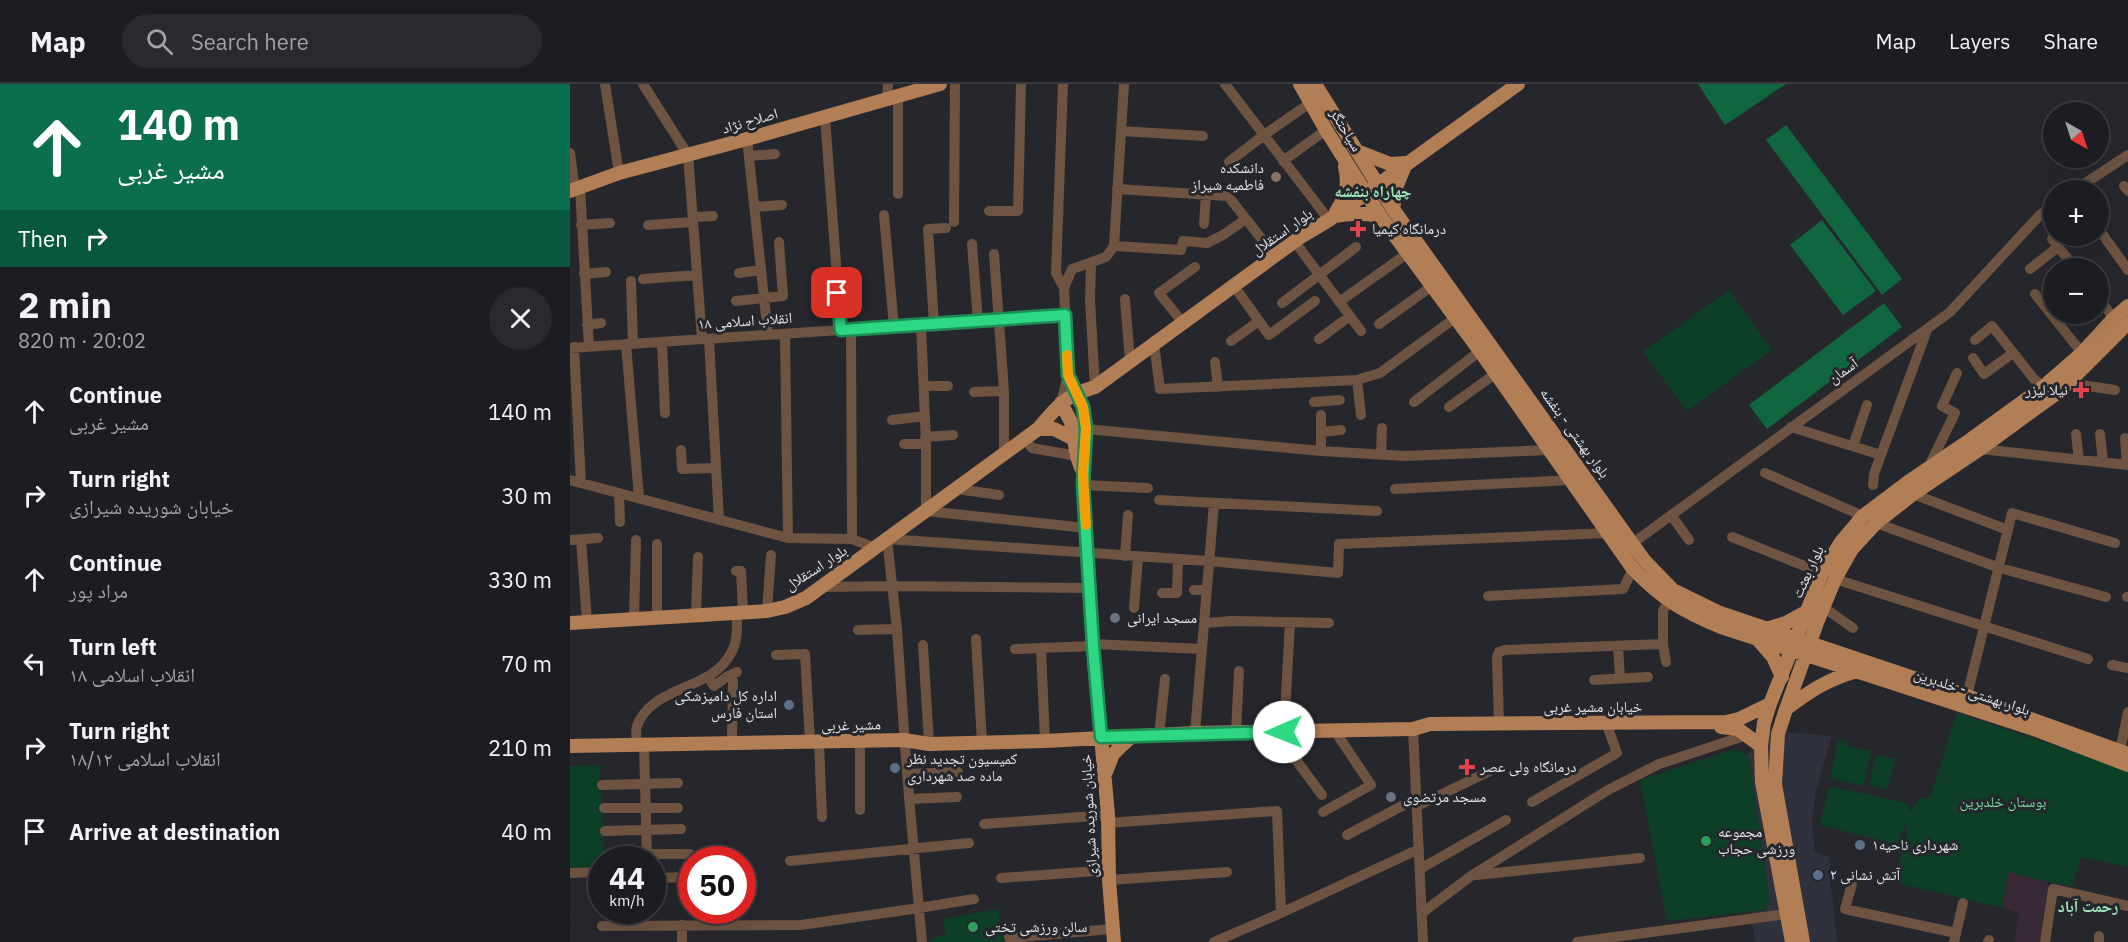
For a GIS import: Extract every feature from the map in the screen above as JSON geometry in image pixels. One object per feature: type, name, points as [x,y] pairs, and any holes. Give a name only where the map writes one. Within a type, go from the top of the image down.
[{"type":"main road","name":"اصلاح نژاد","points":[[575,189],[619,173],[940,84]]},
{"type":"main road","name":"سیاحتگر","points":[[1298,84],[1326,130],[1378,184]]},
{"type":"main road","name":"سیاحتگر","points":[[1315,84],[1366,193]]},
{"type":"main road","name":"بلوار استقلال","points":[[1038,429],[1061,403],[1076,393],[1095,387],[1518,84]]},
{"type":"main road","points":[[1349,154],[1390,165],[1406,163],[1387,213],[1358,213],[1331,218],[1345,197],[1349,154]]},
{"type":"main road","name":"بلوار بهشتی - بنفشه","points":[[1378,184],[1387,213],[1408,253],[1495,374],[1536,419],[1549,450],[1633,569],[1668,601],[1694,616],[1762,635],[1796,638],[1807,648]]},
{"type":"main road","name":"بلوار بهشتی - بنفشه","points":[[1366,193],[1387,213],[1536,419],[1644,560],[1673,590],[1762,635]]},
{"type":"main road","name":"بلوار بعثت","points":[[1845,548],[1913,494],[1980,449],[2047,392],[2082,352],[2128,306]]},
{"type":"main road","name":"بلوار بعثت","points":[[1792,942],[1793,913],[1775,784],[1778,734],[1828,576],[1863,516],[1970,440],[2047,392],[2068,383],[2128,323]]},
{"type":"main road","name":"بلوار استقلال","points":[[570,623],[767,611],[785,607],[806,598],[1038,429],[1069,416],[1083,407],[1095,387]]},
{"type":"main road","name":"خیابان شوریده شیرازی","points":[[1076,393],[1083,407],[1086,429],[1083,479],[1093,645],[1108,819],[1113,936]]},
{"type":"main road","name":"خیابان شوریده شیرازی","points":[[1061,403],[1069,416],[1083,479]]},
{"type":"main road","points":[[1038,429],[1054,429],[1074,439]]},
{"type":"main road","points":[[1762,635],[1786,623],[1816,613],[1824,636],[1839,653]]},
{"type":"main road","name":"بلوار بعثت","points":[[1803,942],[1793,913],[1762,782],[1761,746],[1764,723],[1790,651],[1796,638],[1816,613]]},
{"type":"main road","points":[[1762,635],[1790,651],[1807,648]]},
{"type":"main road","points":[[1762,635],[1782,677]]},
{"type":"main road","name":"بلوار بهشتی - خلدبرین","points":[[1807,648],[1839,653],[1882,673],[2128,765]]},
{"type":"main road","name":"بلوار بهشتی - خلدبرین","points":[[1807,648],[1857,671],[1882,673],[1967,696],[2124,753]]},
{"type":"main road","points":[[1786,709],[1816,687],[1857,671]]},
{"type":"main road","name":"خیابان مشیر غربی","points":[[1413,729],[1429,734],[1514,729],[1725,726],[1741,728],[1770,704]]},
{"type":"main road","name":"خیابان مشیر غربی","points":[[1132,736],[1413,729],[1430,724],[1726,722],[1741,728]]},
{"type":"main road","points":[[1741,728],[1761,746]]},
{"type":"main road","points":[[1105,775],[1113,754],[1132,736]]},
{"type":"main road","name":"مشیر غربی","points":[[570,746],[904,740],[929,744],[1132,736]]},
{"type":"street","points":[[605,84],[619,173]]},
{"type":"street","points":[[643,84],[688,155],[697,275],[715,450],[719,520]]},
{"type":"street","points":[[888,84],[892,99],[898,194]]},
{"type":"street","points":[[934,324],[928,229],[950,225],[955,84]]},
{"type":"street","points":[[989,211],[1018,211],[1021,84]]},
{"type":"street","points":[[1063,84],[1056,273],[1064,288]]},
{"type":"street","points":[[1061,403],[1068,375],[1064,288],[1072,269],[1106,257],[1113,246],[1124,84]]},
{"type":"street","points":[[1225,84],[1283,161],[1331,218]]},
{"type":"street","points":[[1229,162],[1310,103]]},
{"type":"street","points":[[825,117],[829,188],[846,330],[852,539]]},
{"type":"street","points":[[1283,161],[1326,130]]},
{"type":"street","points":[[1120,131],[1203,136]]},
{"type":"street","points":[[747,139],[768,335]]},
{"type":"street","points":[[570,153],[581,225],[588,346]]},
{"type":"street","points":[[749,156],[775,154]]},
{"type":"street","points":[[2090,180],[2128,155]]},
{"type":"street","points":[[1117,189],[1228,196],[1275,256]]},
{"type":"street","points":[[1204,224],[1206,194]]},
{"type":"street","points":[[754,207],[782,205]]},
{"type":"street","name":"آسمان","points":[[1633,543],[1950,312],[2043,213]]},
{"type":"street","points":[[884,215],[894,327]]},
{"type":"street","points":[[648,225],[713,216]]},
{"type":"street","points":[[1113,246],[1181,250],[1183,241],[1207,243],[1246,219]]},
{"type":"street","points":[[581,225],[610,223]]},
{"type":"street","points":[[736,301],[783,296],[779,242]]},
{"type":"street","points":[[1295,242],[1361,331]]},
{"type":"street","points":[[2109,243],[2128,270]]},
{"type":"street","points":[[972,244],[978,321]]},
{"type":"street","points":[[1282,303],[1356,247]]},
{"type":"street","points":[[2030,269],[2058,247],[2067,258]]},
{"type":"street","points":[[1339,302],[1408,253]]},
{"type":"street","points":[[994,254],[1004,391],[1004,454]]},
{"type":"street","points":[[1091,263],[1090,300],[1095,387]]},
{"type":"street","points":[[1183,323],[1159,293],[1195,267]]},
{"type":"street","points":[[739,273],[761,270]]},
{"type":"street","points":[[584,274],[606,272]]},
{"type":"street","points":[[639,498],[630,344],[637,280],[697,275]]},
{"type":"street","points":[[1234,286],[1269,335],[1315,301]]},
{"type":"street","points":[[1379,324],[1432,286]]},
{"type":"street","points":[[2035,294],[2082,352]]},
{"type":"street","points":[[1125,299],[1130,362]]},
{"type":"street","points":[[2109,311],[2115,318]]},
{"type":"street","name":"۱۸ انقلاب اسلامی","points":[[572,347],[1065,315]]},
{"type":"street","points":[[1319,339],[1350,316]]},
{"type":"street","points":[[1154,344],[1160,389],[1357,381],[1380,373],[1455,318]]},
{"type":"street","points":[[1231,341],[1259,321]]},
{"type":"street","points":[[587,325],[602,323]]},
{"type":"street","points":[[921,325],[926,441],[926,511],[1086,528]]},
{"type":"street","points":[[1976,340],[1992,326],[2047,392]]},
{"type":"street","points":[[1873,485],[1874,474],[1927,330]]},
{"type":"street","points":[[785,334],[788,538]]},
{"type":"street","points":[[662,342],[665,414]]},
{"type":"street","points":[[572,347],[579,412],[575,481],[788,538],[852,539],[875,548]]},
{"type":"street","points":[[1414,402],[1480,351]]},
{"type":"street","points":[[1972,358],[1984,374],[2013,353]]},
{"type":"street","points":[[1215,362],[1218,387]]},
{"type":"street","points":[[1928,468],[1955,413],[1942,406],[1957,373]]},
{"type":"street","points":[[1449,407],[1495,374]]},
{"type":"street","points":[[1068,375],[1076,393]]},
{"type":"street","points":[[1357,381],[1361,415]]},
{"type":"street","points":[[1324,382],[1320,402],[1340,400]]},
{"type":"street","points":[[2068,383],[2115,390]]},
{"type":"street","points":[[924,386],[948,386]]},
{"type":"street","points":[[974,392],[1004,391]]},
{"type":"street","points":[[1853,446],[1867,405]]},
{"type":"street","points":[[1321,415],[1321,451]]},
{"type":"street","points":[[892,420],[925,416]]},
{"type":"street","points":[[1791,427],[1881,455]]},
{"type":"street","points":[[1381,455],[1382,428]]},
{"type":"street","points":[[1086,429],[1381,455],[1549,450]]},
{"type":"street","points":[[1321,432],[1341,430]]},
{"type":"street","points":[[2076,434],[2079,460]]},
{"type":"street","points":[[2100,434],[2103,462]]},
{"type":"street","points":[[904,444],[953,435]]},
{"type":"street","points":[[1980,449],[2127,465],[2125,438]]},
{"type":"street","points":[[1024,439],[1032,448],[1077,456]]},
{"type":"street","points":[[681,450],[682,469],[716,468]]},
{"type":"street","points":[[1765,473],[1863,516]]},
{"type":"street","points":[[1083,479],[1148,488]]},
{"type":"street","points":[[1395,489],[1571,480]]},
{"type":"street","points":[[957,489],[999,495]]},
{"type":"street","points":[[619,493],[620,522]]},
{"type":"street","points":[[1913,494],[2008,530]]},
{"type":"street","points":[[1160,500],[1377,511]]},
{"type":"street","points":[[1195,733],[1214,503]]},
{"type":"street","points":[[1967,696],[2012,513],[2115,543]]},
{"type":"street","points":[[1125,556],[1128,515]]},
{"type":"street","points":[[1671,515],[1689,540]]},
{"type":"street","points":[[1876,523],[2000,568],[2106,597]]},
{"type":"street","points":[[922,942],[904,740],[897,629],[887,538],[1209,561],[1338,573],[1340,544],[1609,533]]},
{"type":"street","points":[[1732,537],[1828,576],[2088,659]]},
{"type":"street","points":[[587,622],[576,539],[598,538]]},
{"type":"street","points":[[634,619],[636,540]]},
{"type":"street","points":[[657,544],[657,617]]},
{"type":"street","points":[[767,611],[771,555]]},
{"type":"street","points":[[696,615],[698,557]]},
{"type":"street","points":[[1134,608],[1138,557]]},
{"type":"street","points":[[1162,593],[1177,593],[1178,560]]},
{"type":"street","points":[[1488,596],[1623,590],[1633,569]]},
{"type":"street","points":[[647,846],[645,784],[636,727],[655,703],[708,676],[731,655],[740,612],[741,571],[736,571]]},
{"type":"street","points":[[823,587],[1089,588]]},
{"type":"street","points":[[1194,590],[1207,590]]},
{"type":"street","points":[[1666,662],[1663,644],[1663,611],[1668,601]]},
{"type":"street","points":[[1816,613],[1853,628]]},
{"type":"street","points":[[1204,623],[1232,621],[1329,623]]},
{"type":"street","points":[[1290,622],[1282,741],[1322,795]]},
{"type":"street","points":[[858,630],[897,629]]},
{"type":"street","points":[[976,639],[982,742]]},
{"type":"street","points":[[1499,724],[1497,657],[1499,652],[1663,644]]},
{"type":"street","points":[[923,645],[929,744]]},
{"type":"street","points":[[1015,649],[1093,645],[1202,649]]},
{"type":"street","points":[[1618,646],[1620,678]]},
{"type":"street","points":[[1041,648],[1045,741]]},
{"type":"street","points":[[776,655],[806,654],[822,817]]},
{"type":"street","points":[[2112,665],[2128,668]]},
{"type":"street","points":[[1236,733],[1239,671]]},
{"type":"street","points":[[708,676],[714,686],[728,676],[735,676],[732,742]]},
{"type":"street","points":[[1594,680],[1648,677]]},
{"type":"street","points":[[1159,735],[1165,679]]},
{"type":"street","points":[[2124,753],[2128,712]]},
{"type":"street","points":[[1532,802],[1617,753],[1608,728]]},
{"type":"street","points":[[1422,913],[1471,876],[1608,790],[1659,764],[1741,728]]},
{"type":"street","points":[[1413,729],[1423,942]]},
{"type":"street","points":[[1323,812],[1371,785],[1335,731]]},
{"type":"street","points":[[860,741],[861,810]]},
{"type":"street","points":[[1347,835],[1490,771]]},
{"type":"street","points":[[907,774],[958,772]]},
{"type":"street","points":[[602,785],[678,783]]},
{"type":"street","points":[[909,799],[957,797]]},
{"type":"street","points":[[604,808],[678,808]]},
{"type":"street","points":[[984,824],[1277,811],[1281,914]]},
{"type":"street","points":[[1420,868],[1506,820]]},
{"type":"street","points":[[604,831],[681,829]]},
{"type":"street","points":[[790,861],[969,843]]},
{"type":"street","points":[[1214,942],[1281,914],[1419,849]]},
{"type":"street","points":[[1471,876],[1640,858]]},
{"type":"street","points":[[570,873],[588,872]]},
{"type":"street","points":[[1001,878],[1227,872]]},
{"type":"street","points":[[1852,884],[1845,909],[1955,938],[1963,903]]},
{"type":"street","points":[[2045,942],[2053,889],[2128,906]]},
{"type":"street","points":[[602,926],[801,925],[974,898]]},
{"type":"street","points":[[1577,942],[1653,937],[1793,913]]},
{"type":"street","points":[[682,925],[682,942]]},
{"type":"street","points":[[1009,938],[1113,936]]},
{"type":"shaded area","points":[[1770,731],[1832,736],[1816,791],[1812,822],[1815,852],[1830,857],[1829,868],[1837,942],[1755,942],[1750,913],[1765,910],[1750,763],[1747,755]]},
{"type":"shaded area","points":[[2008,872],[2048,882],[2040,942],[2015,942],[2019,913],[2002,908]]},
{"type":"green space","points":[[1698,84],[1786,84],[1725,125]]},
{"type":"green space","points":[[1786,125],[1902,279],[1882,295],[1766,140]]},
{"type":"green space","points":[[1822,220],[1876,291],[1843,315],[1790,245]]},
{"type":"green space","points":[[1729,290],[1772,350],[1687,411],[1643,352]]},
{"type":"green space","points":[[1884,303],[1902,327],[1767,429],[1749,405]]},
{"type":"green space","name":"بوستان خلدبرین","points":[[1957,713],[2128,770],[2128,867],[2081,857],[2072,887],[2008,872],[2002,908],[1894,882],[1907,834],[1906,821],[1898,845],[1820,825],[1829,786],[1910,804],[1908,814],[1920,798],[1930,798]]},
{"type":"green space","points":[[1838,740],[1847,741],[1846,746],[1871,751],[1864,786],[1830,778]]},
{"type":"green space","name":"مجموعه ورزشی حجاب","points":[[1735,749],[1747,755],[1750,763],[1770,902],[1765,910],[1667,921],[1640,780]]},
{"type":"green space","points":[[1877,754],[1895,759],[1887,790],[1869,785]]},
{"type":"green space","points":[[599,765],[604,846],[588,846],[588,867],[570,868],[570,766]]},
{"type":"green space","name":"سالن ورزشی تختی","points":[[998,909],[1004,942],[931,942],[930,939],[946,935],[943,919]]},
{"type":"slow traffic","points":[[1067,355],[1068,375],[1083,407],[1086,429],[1083,472],[1086,525]]},
{"type":"place","name":"دانشکده فاطمیه شیراز","points":[[1276,177]]},
{"type":"place","name":"درمانگاه کیمیا","points":[[1358,229]]},
{"type":"place","name":"نیلا لیزر","points":[[2081,390]]},
{"type":"place","name":"مسجد ایرانی","points":[[1115,618]]},
{"type":"place","name":"اداره کل دامپزشکی استان فارس","points":[[789,705]]},
{"type":"place","name":"درمانگاه ولی عصر","points":[[1467,767]]},
{"type":"place","name":"کمیسیون تجدید نظر ماده صد شهرداری","points":[[895,768]]},
{"type":"place","name":"مسجد مرتضوی","points":[[1391,797]]},
{"type":"place","name":"مجموعه ورزشی حجاب","points":[[1706,841]]},
{"type":"place","name":"شهرداری ناحیه۱","points":[[1860,845]]},
{"type":"place","name":"آتش نشانی ۲","points":[[1818,875]]},
{"type":"place","name":"سالن ورزشی تختی","points":[[973,927]]},
{"type":"district","name":"چهاراه بنفشه","points":[[1373,191]]},
{"type":"district","name":"رحمت آباد","points":[[2088,906]]},
{"type":"route","points":[[837,293],[841,330],[1065,315],[1068,375],[1083,407],[1086,429],[1083,485],[1101,737],[1284,732]]}]
